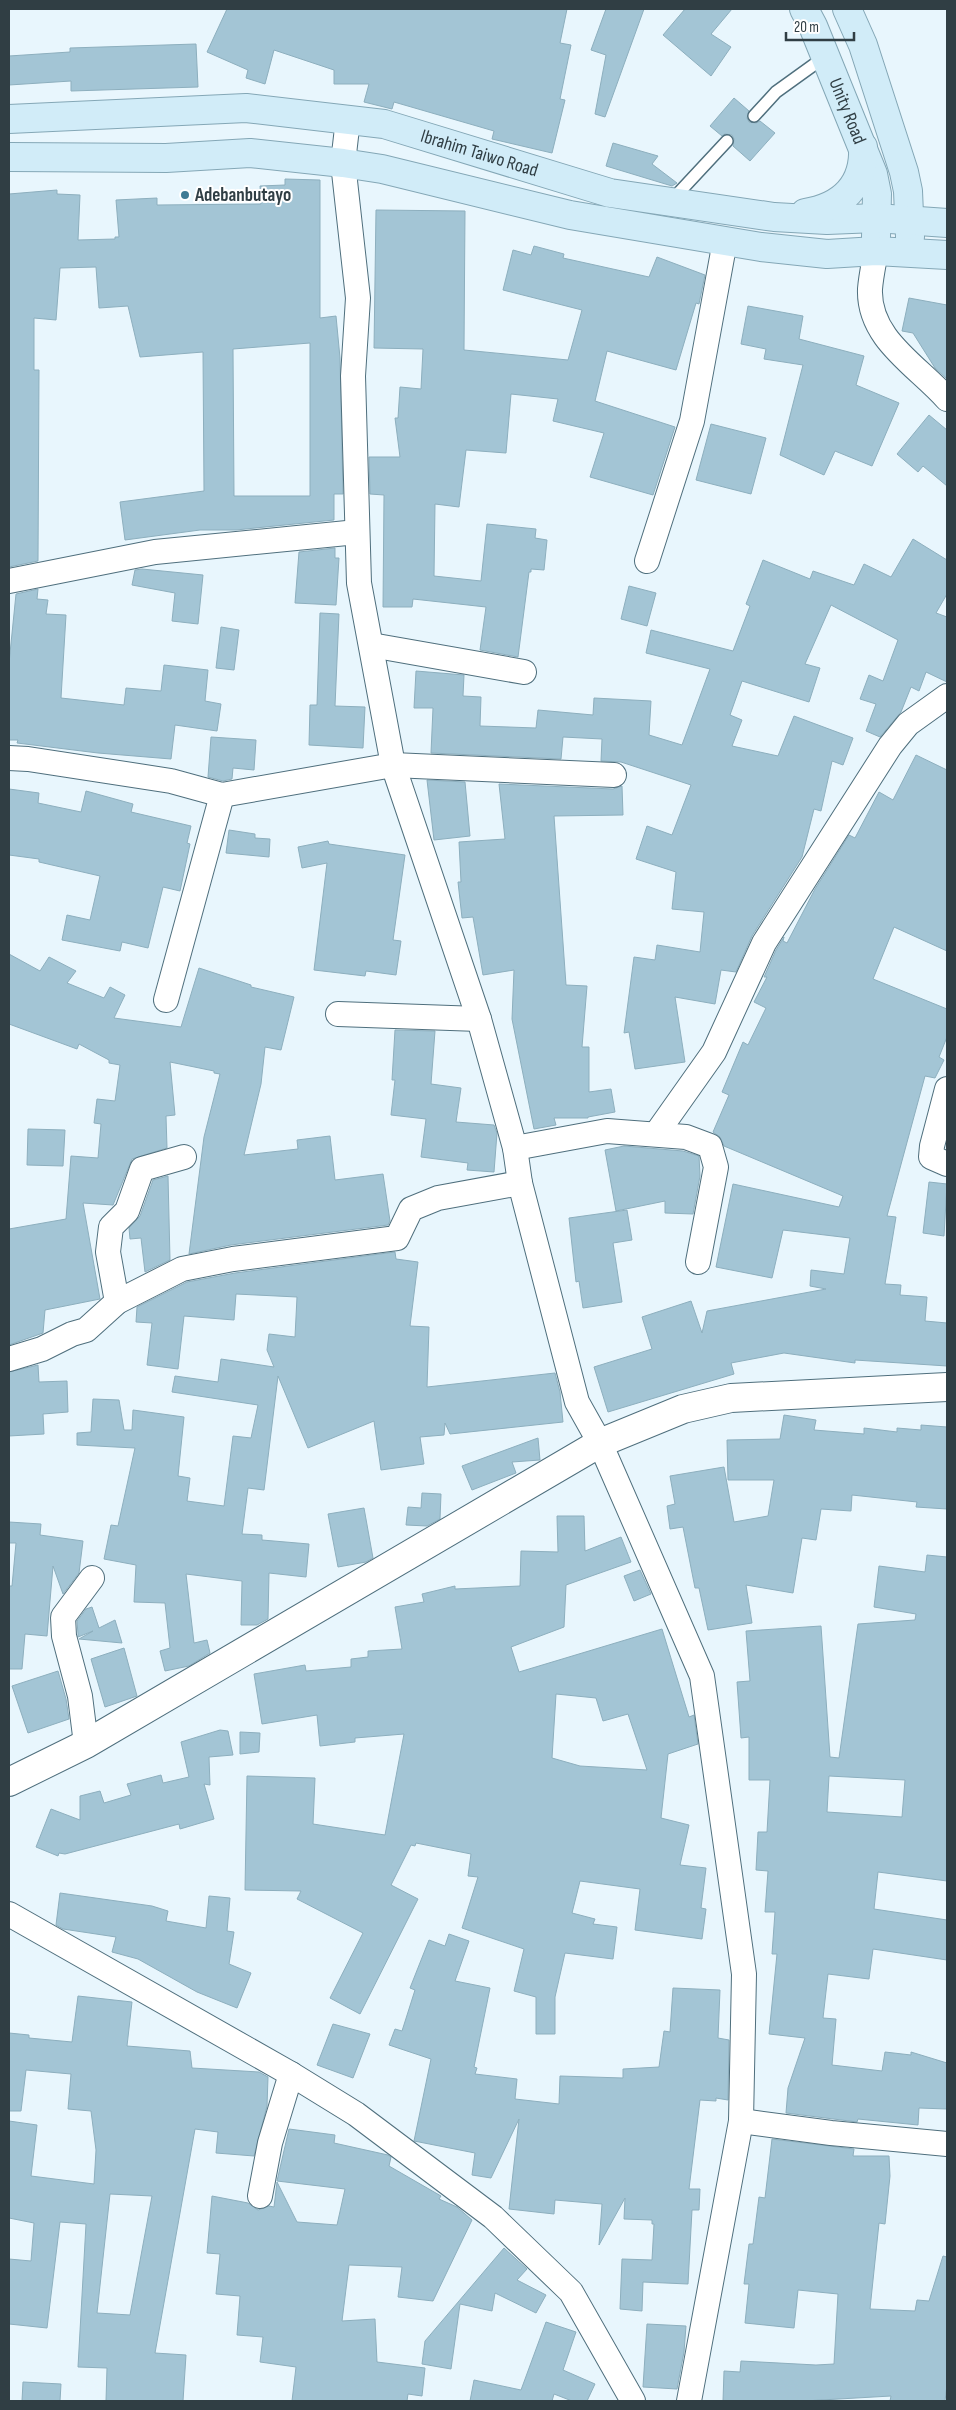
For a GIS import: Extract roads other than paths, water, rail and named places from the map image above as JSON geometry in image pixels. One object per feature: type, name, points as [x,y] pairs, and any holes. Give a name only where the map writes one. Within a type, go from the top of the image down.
[{"type":"main road","points":[[808,17],[848,9]]},
{"type":"main road","name":"Unity Road","points":[[848,9],[863,45],[904,172],[910,220],[910,253]]},
{"type":"main road","name":"Unity Road","points":[[808,17],[874,174],[877,194],[876,251]]},
{"type":"main road","name":"Ibrahim Taiwo Road","points":[[9,119],[246,108],[348,119],[384,124],[610,193],[774,217],[827,220],[876,218],[947,223]]},
{"type":"main road","points":[[774,217],[826,209],[840,200],[860,178],[864,164],[863,146]]},
{"type":"main road","name":"Ibrahim Taiwo Road","points":[[9,157],[166,158],[250,153],[382,169],[570,215],[761,247],[827,254],[876,251],[947,255]]},
{"type":"main road","points":[[904,172],[913,188],[926,201],[947,213]]},
{"type":"street","points":[[348,119],[343,163],[358,298],[353,376],[359,583],[393,765],[480,1019],[515,1148],[520,1183],[577,1402],[600,1443],[702,1676],[744,1974],[741,2121],[689,2401]]},
{"type":"street","points":[[646,561],[692,421],[725,241]]},
{"type":"street","points":[[876,251],[870,290],[873,314],[884,338],[947,399]]},
{"type":"street","points":[[9,581],[155,552],[357,532]]},
{"type":"street","points":[[372,645],[524,672]]},
{"type":"street","points":[[656,1134],[714,1052],[764,943],[890,746],[908,724],[947,696]]},
{"type":"street","points":[[9,758],[28,759],[171,781],[222,795],[393,765],[614,775]]},
{"type":"street","points":[[166,1000],[222,795]]},
{"type":"street","points":[[338,1014],[480,1019]]},
{"type":"street","points":[[947,1089],[932,1146],[931,1157],[947,1164]]},
{"type":"street","points":[[515,1148],[607,1131],[686,1137],[710,1146],[716,1167],[698,1262]]},
{"type":"street","points":[[117,1302],[108,1252],[111,1227],[127,1211],[142,1170],[184,1157]]},
{"type":"street","points":[[9,1359],[42,1349],[72,1334],[86,1330],[117,1302],[182,1269],[233,1259],[397,1238],[411,1209],[438,1198],[520,1183]]},
{"type":"street","points":[[9,1782],[86,1744],[600,1443],[683,1409],[731,1398],[947,1386]]},
{"type":"street","points":[[86,1744],[80,1696],[64,1636],[63,1617],[92,1578]]},
{"type":"street","points":[[9,1914],[291,2074],[356,2114],[493,2217],[571,2292],[633,2401]]},
{"type":"street","points":[[260,2196],[270,2143],[291,2074]]},
{"type":"street","points":[[741,2121],[831,2133],[947,2144]]},
{"type":"lane","points":[[754,116],[776,92],[826,56]]},
{"type":"lane","points":[[669,203],[727,140]]},
{"type":"place","name":"Adebanbutayo","points":[[185,195]]}]
